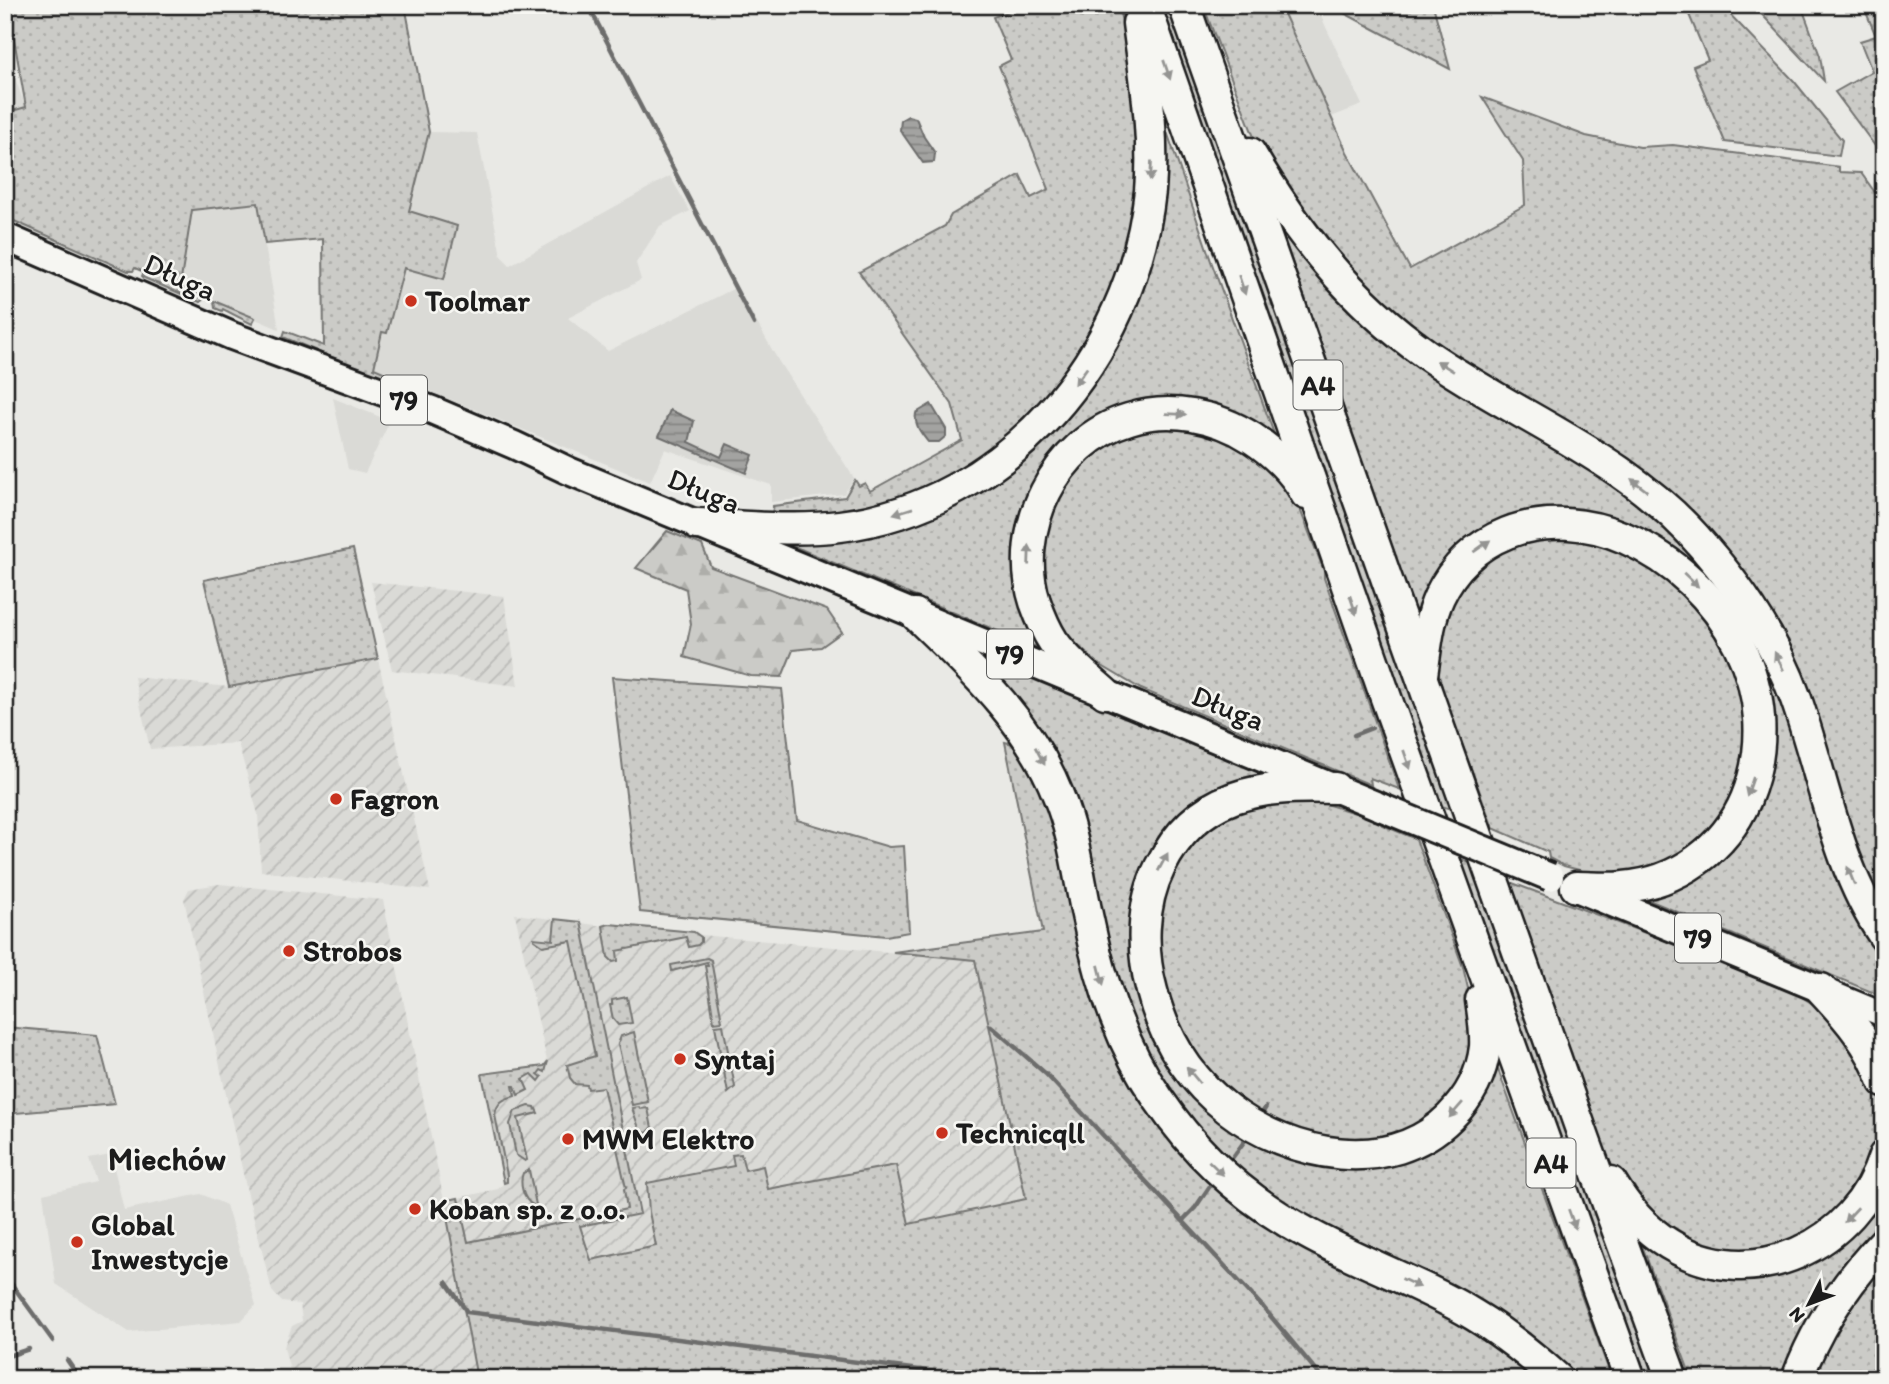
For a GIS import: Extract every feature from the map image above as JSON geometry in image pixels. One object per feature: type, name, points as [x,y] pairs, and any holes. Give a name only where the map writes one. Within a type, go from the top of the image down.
[{"type":"highway","points":[[697,524],[803,529],[841,526],[907,510],[970,481],[1001,460],[1031,435],[1059,406],[1086,370],[1115,317],[1133,268],[1144,226],[1150,192],[1152,148],[1135,5]]},
{"type":"highway","name":"A4","points":[[1145,5],[1474,947],[1630,1379]]},
{"type":"highway","name":"A4","points":[[1184,5],[1585,1141],[1672,1379]]},
{"type":"highway","points":[[1214,92],[1292,220],[1353,293],[1426,354],[1584,447],[1643,488],[1672,512],[1726,574],[1750,607],[1782,666],[1805,724],[1843,855],[1854,883],[1884,936]]},
{"type":"highway","points":[[1105,693],[1052,639],[1037,608],[1028,571],[1030,535],[1039,504],[1066,461],[1092,438],[1129,419],[1148,415],[1185,414],[1226,423],[1264,445],[1287,469],[1304,490],[1331,541]]},
{"type":"highway","points":[[1421,678],[1433,612],[1447,582],[1477,549],[1493,539],[1529,527],[1546,524],[1581,526],[1629,540],[1658,555],[1682,572],[1717,607],[1742,652],[1757,705],[1759,725],[1756,769],[1741,810],[1718,844],[1685,868],[1661,879],[1623,887],[1563,882]]},
{"type":"highway","points":[[915,614],[990,688],[1037,749],[1060,799],[1073,844],[1103,985],[1115,1018],[1146,1080],[1184,1134],[1228,1179],[1280,1217],[1307,1233],[1472,1313],[1507,1336],[1558,1379]]},
{"type":"highway","points":[[1335,788],[1271,788],[1232,798],[1196,821],[1165,856],[1147,907],[1144,946],[1146,964],[1163,1023],[1181,1060],[1192,1074],[1227,1109],[1259,1129],[1287,1142],[1317,1150],[1352,1154],[1387,1152],[1409,1146],[1432,1134],[1455,1112],[1470,1092],[1481,1066],[1485,1033],[1474,947]]},
{"type":"highway","points":[[1821,989],[1860,1032],[1884,1082]]},
{"type":"highway","points":[[1585,1141],[1625,1204],[1644,1226],[1671,1246],[1686,1253],[1701,1259],[1737,1265],[1785,1258],[1815,1245],[1832,1233],[1857,1210],[1878,1173],[1884,1156]]},
{"type":"highway","points":[[1797,1379],[1814,1340],[1835,1305],[1884,1242]]},
{"type":"main road","name":"Długa","points":[[5,237],[232,336],[432,410],[569,471],[1563,882]]},
{"type":"main road","name":"79","points":[[1563,882],[1884,1015]]},
{"type":"shaded area","points":[[1280,5],[1304,5],[1319,12],[1362,105],[1331,117]]},
{"type":"shaded area","points":[[5,51],[26,108],[5,113]]},
{"type":"shaded area","points":[[908,116],[916,118],[935,153],[934,162],[923,163],[900,130],[901,120]]},
{"type":"shaded area","points":[[429,132],[477,133],[501,256],[510,265],[670,176],[690,211],[660,226],[636,263],[641,280],[568,318],[608,351],[737,287],[779,362],[854,478],[844,494],[771,502],[771,485],[665,449],[650,482],[371,367]]},
{"type":"shaded area","points":[[258,203],[279,329],[180,287],[192,210]]},
{"type":"shaded area","points":[[333,398],[390,421],[365,473],[348,469]]},
{"type":"shaded area","points":[[931,404],[946,429],[946,436],[939,442],[928,442],[916,421],[916,413]]},
{"type":"shaded area","points":[[670,410],[694,421],[689,442],[721,457],[727,444],[753,455],[746,473],[659,436]]},
{"type":"shaded area","points":[[371,582],[504,596],[518,686],[392,670]]},
{"type":"shaded area","points":[[378,659],[430,890],[261,871],[258,814],[238,743],[150,749],[134,677],[229,687]]},
{"type":"shaded area","points":[[219,884],[383,900],[444,1201],[498,1189],[504,1183],[482,1074],[544,1066],[547,1061],[515,914],[603,926],[975,960],[1027,1199],[909,1224],[896,1166],[650,1212],[657,1246],[591,1260],[579,1226],[454,1251],[477,1379],[292,1379],[284,1347],[292,1326],[302,1321],[300,1304],[282,1302],[272,1291],[246,1187],[184,899],[189,889]]},
{"type":"shaded area","name":"Global Inwestycje","points":[[111,1155],[124,1210],[201,1194],[226,1205],[256,1305],[241,1321],[129,1332],[56,1284],[43,1194],[96,1182],[89,1159]]},
{"type":"green space","points":[[8,5],[405,5],[429,132],[409,211],[457,226],[444,279],[404,268],[387,333],[382,332],[374,368],[425,390],[427,397],[283,337],[285,331],[324,346],[323,239],[265,244],[258,203],[192,210],[180,286],[205,298],[200,302],[144,278],[144,272],[135,268],[128,271],[5,217],[5,113],[26,107]]},
{"type":"green space","points":[[1026,5],[1121,5],[1137,66],[1137,224],[1079,365],[996,453],[870,512],[772,517],[773,506],[845,497],[855,480],[859,486],[865,483],[870,491],[962,440],[952,404],[859,272],[945,226],[951,215],[1020,175],[1031,198],[1049,189],[999,66],[1011,60],[993,17]]},
{"type":"green space","points":[[1153,5],[1174,5],[1457,811],[1435,804]]},
{"type":"green space","points":[[1203,5],[1280,5],[1347,152],[1410,269],[1525,205],[1523,161],[1482,97],[1586,136],[1640,147],[1673,145],[1839,167],[1839,172],[1861,173],[1884,205],[1884,925],[1729,564],[1446,357],[1361,289],[1278,182],[1254,137]]},
{"type":"green space","points":[[1329,5],[1433,5],[1450,69]]},
{"type":"green space","points":[[1685,5],[1721,5],[1794,81],[1842,140],[1839,156],[1725,142],[1693,66],[1708,60]]},
{"type":"green space","points":[[1753,5],[1801,5],[1820,56],[1824,81]]},
{"type":"green space","points":[[1863,5],[1884,5],[1884,150],[1878,150],[1835,92],[1872,71],[1860,41],[1876,36]]},
{"type":"green space","points":[[1160,111],[1277,442],[1160,403],[1032,495],[1051,653],[769,536],[935,506],[1114,336]]},
{"type":"green space","points":[[1270,199],[1306,250],[1631,487],[1744,610],[1884,947],[1884,997],[1634,894],[1709,864],[1764,703],[1673,557],[1513,523],[1422,631]]},
{"type":"green space","points":[[214,301],[255,318],[252,324],[223,309],[222,311],[215,308]]},
{"type":"green space","points":[[1162,424],[1232,437],[1291,486],[1324,571],[1324,578],[1399,789],[1370,778],[1371,785],[1141,689],[1097,663],[1073,641],[1065,641],[1050,617],[1038,537],[1071,472],[1116,436]]},
{"type":"green space","points":[[667,531],[702,545],[711,567],[827,610],[842,632],[821,647],[793,650],[782,677],[751,676],[684,657],[691,624],[686,589],[636,568]]},
{"type":"green space","points":[[1585,533],[1673,573],[1738,662],[1751,755],[1712,839],[1641,877],[1590,873],[1564,866],[1549,858],[1548,852],[1493,828],[1444,695],[1436,664],[1447,597],[1505,541]]},
{"type":"green space","points":[[353,549],[378,659],[229,687],[204,580]]},
{"type":"green space","points":[[959,646],[1282,778],[1214,795],[1134,944],[1226,1119],[1387,1161],[1493,1056],[1612,1379],[1569,1379],[1326,1235],[1219,1161],[1133,1041],[1078,829]]},
{"type":"green space","points":[[612,677],[782,689],[797,820],[889,847],[904,846],[909,932],[886,936],[640,912]]},
{"type":"green space","points":[[1005,742],[1028,748],[1044,778],[1096,986],[1183,1146],[1436,1303],[1546,1379],[477,1379],[444,1201],[458,1198],[468,1242],[627,1209],[626,1188],[603,1087],[588,1089],[587,1085],[575,1084],[570,1078],[567,1065],[595,1056],[571,941],[543,946],[534,940],[553,940],[555,919],[581,922],[640,1214],[580,1226],[591,1260],[656,1246],[649,1212],[647,1183],[734,1166],[732,1155],[741,1154],[745,1170],[763,1166],[768,1189],[896,1165],[909,1224],[1026,1199],[975,960],[893,952],[1043,932]]},
{"type":"green space","points":[[1316,801],[1378,820],[1382,825],[1416,839],[1463,967],[1474,1014],[1476,1042],[1457,1094],[1408,1135],[1340,1143],[1263,1121],[1199,1068],[1157,979],[1159,893],[1200,828],[1244,802]]},
{"type":"green space","points":[[1452,855],[1479,867],[1664,1379],[1641,1379]]},
{"type":"green space","points":[[1507,881],[1760,976],[1824,1011],[1875,1076],[1881,1102],[1878,1150],[1842,1214],[1762,1256],[1692,1247],[1622,1187],[1604,1149]]},
{"type":"green space","points":[[609,924],[694,932],[701,937],[701,942],[689,947],[686,937],[617,951],[618,961],[613,962],[608,957],[603,926]]},
{"type":"green space","points":[[707,958],[711,960],[722,1021],[714,1022],[705,965],[708,965],[707,962],[672,971],[671,965]]},
{"type":"green space","points":[[627,997],[632,1023],[618,1025],[613,1019],[610,1005],[612,1000]]},
{"type":"green space","points":[[723,1025],[735,1087],[728,1093],[715,1026]]},
{"type":"green space","points":[[5,1027],[97,1035],[115,1104],[5,1114]]},
{"type":"green space","points":[[634,1032],[648,1102],[632,1105],[618,1044],[621,1036]]},
{"type":"green space","points":[[548,1061],[545,1072],[541,1070],[538,1074],[542,1077],[539,1081],[532,1074],[523,1079],[528,1090],[518,1095],[513,1086],[515,1096],[507,1098],[497,1107],[495,1115],[507,1175],[507,1182],[504,1183],[482,1074],[544,1066]]},
{"type":"green space","points":[[529,1106],[535,1107],[538,1113],[518,1118],[527,1160],[525,1161],[516,1155],[510,1124],[515,1111]]},
{"type":"green space","points":[[632,1108],[648,1108],[652,1128],[647,1133],[640,1131]]},
{"type":"green space","points":[[529,1170],[536,1205],[530,1203],[524,1195],[522,1186],[523,1173]]},
{"type":"green space","points":[[1884,1178],[1884,1230],[1791,1379],[1692,1379],[1635,1227],[1764,1272]]},
{"type":"green space","points":[[1884,1254],[1884,1379],[1806,1379]]},
{"type":"waterway","points":[[588,5],[754,324]]},
{"type":"waterway","points":[[1119,5],[1125,28]]},
{"type":"waterway","points":[[1354,735],[1372,728]]},
{"type":"waterway","points":[[991,1026],[1046,1074],[1263,1307],[1323,1379]]},
{"type":"waterway","points":[[1259,1118],[1266,1107]]},
{"type":"waterway","points":[[1227,1165],[1249,1135]]},
{"type":"waterway","points":[[1183,1220],[1195,1208],[1214,1180]]},
{"type":"waterway","points":[[5,1275],[53,1341]]},
{"type":"waterway","points":[[446,1282],[467,1312],[990,1379]]},
{"type":"waterway","points":[[5,1357],[29,1349]]},
{"type":"waterway","points":[[67,1360],[80,1379]]},
{"type":"place","name":"Toolmar","points":[[411,301]]},
{"type":"place","name":"Fagron","points":[[336,799]]},
{"type":"place","name":"Strobos","points":[[289,951]]},
{"type":"place","name":"Syntaj","points":[[680,1059]]},
{"type":"place","name":"Technicqll","points":[[942,1133]]},
{"type":"place","name":"MWM Elektro","points":[[568,1139]]},
{"type":"place","name":"Koban sp. z o.o.","points":[[415,1209]]},
{"type":"place","name":"Global Inwestycje","points":[[77,1242]]},
{"type":"district","name":"Miechów","points":[[167,1159]]}]
